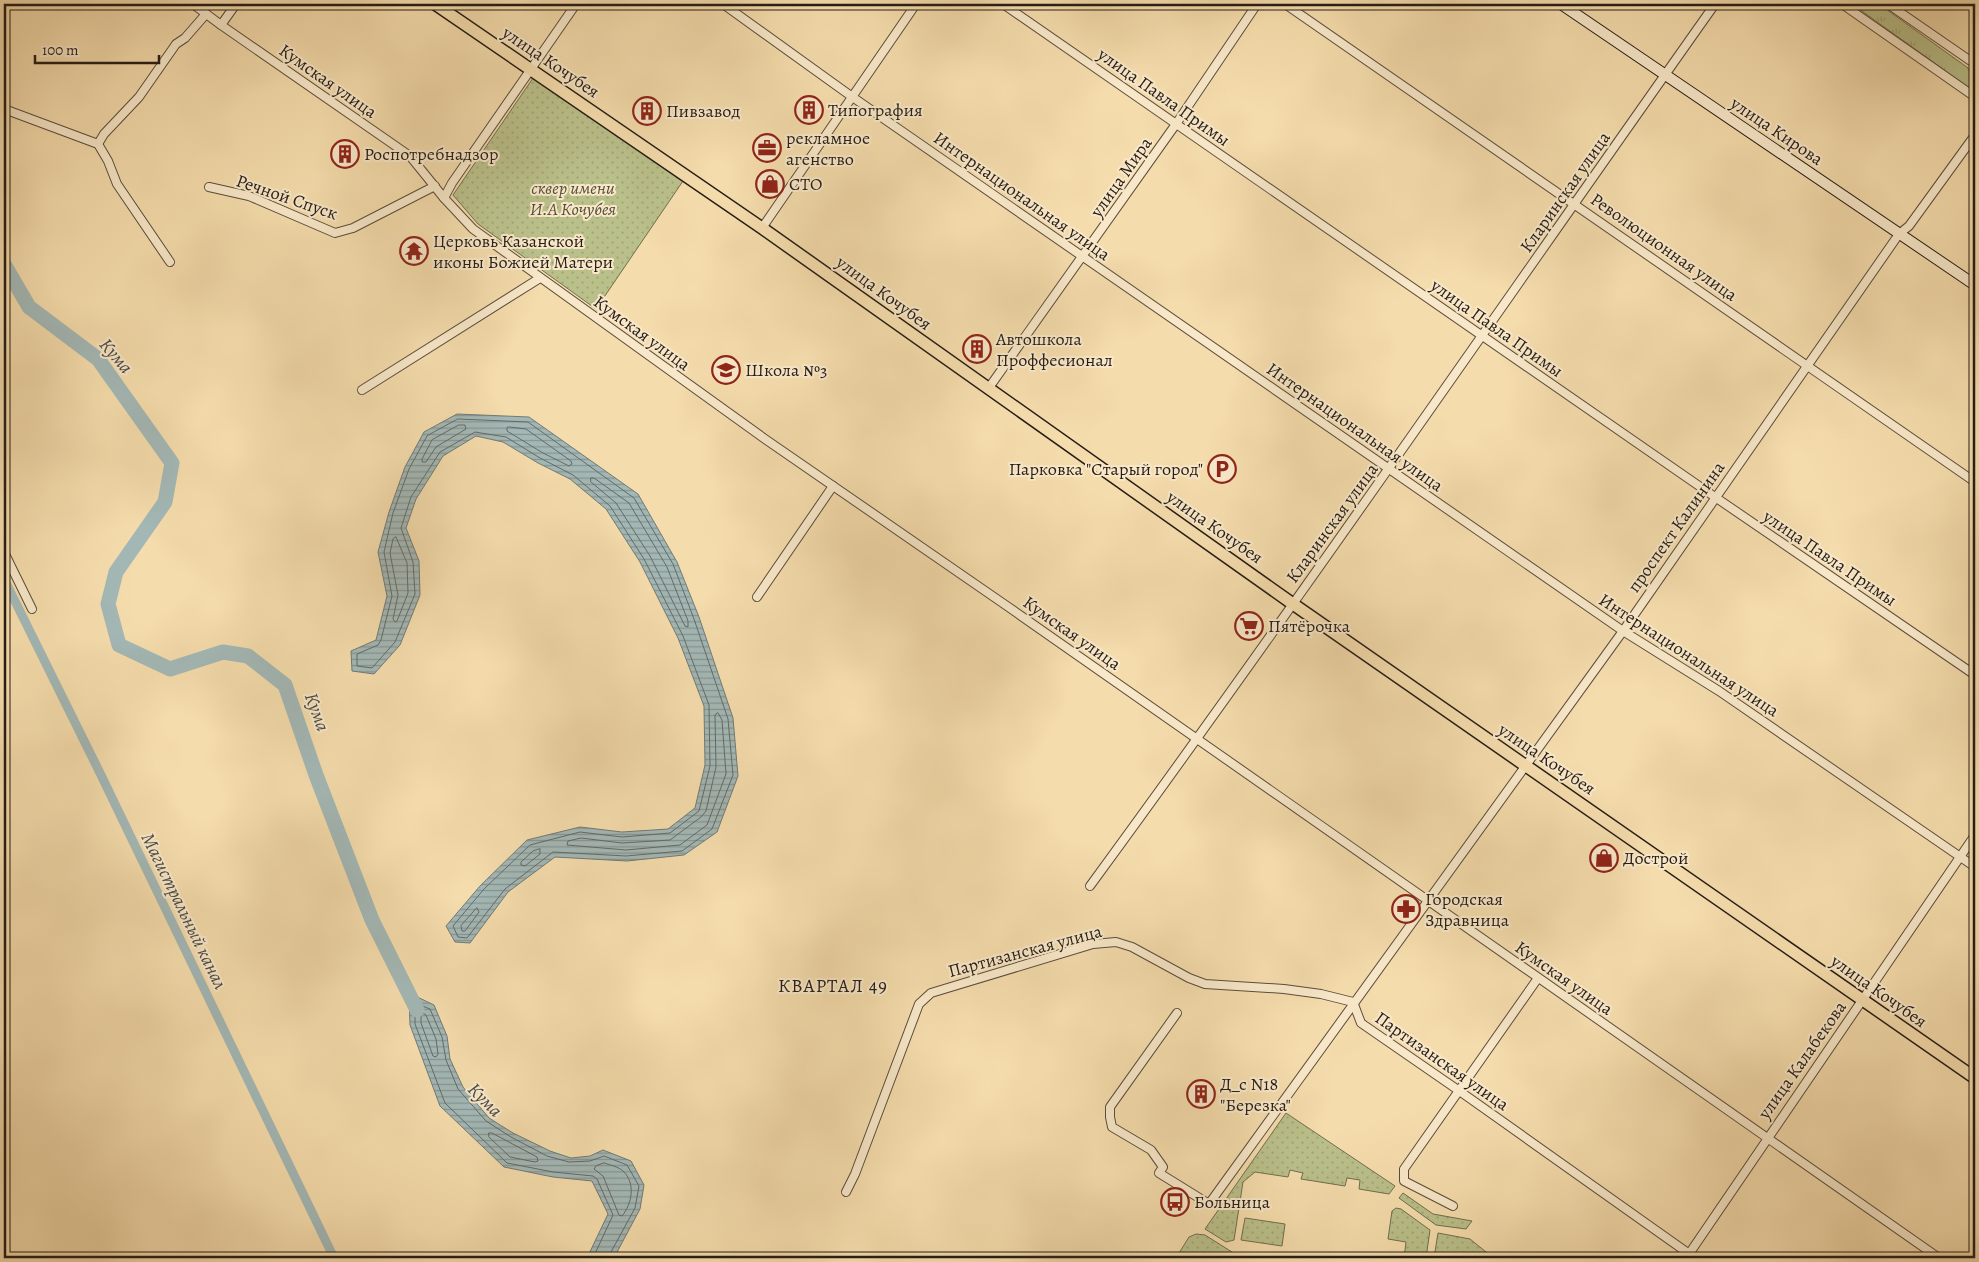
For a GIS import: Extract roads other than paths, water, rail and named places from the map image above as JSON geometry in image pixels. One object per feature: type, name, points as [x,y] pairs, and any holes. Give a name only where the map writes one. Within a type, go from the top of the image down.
[{"type":"main road","name":"улица Кочубея","points":[[435,4],[762,228],[988,390],[1293,604],[1975,1078]]},
{"type":"street","name":"Кумская улица","points":[[193,4],[410,156],[472,229],[540,278],[833,486],[1939,1258]]},
{"type":"street","points":[[221,25],[236,4]]},
{"type":"street","points":[[444,198],[452,183],[576,4]]},
{"type":"street","name":"Интернациональная улица","points":[[723,4],[851,96],[1623,631],[1719,691],[1975,868]]},
{"type":"street","points":[[762,228],[916,4]]},
{"type":"street","name":"улица Павла Примы","points":[[1003,4],[1715,498],[1975,675]]},
{"type":"street","name":"улица Мира","points":[[988,390],[1176,124],[1257,4]]},
{"type":"street","name":"Революционная улица","points":[[1285,4],[1975,482]]},
{"type":"street","name":"улица Кирова","points":[[1561,4],[1975,285]]},
{"type":"street","name":"Кларинская улица","points":[[1090,886],[1198,739],[1715,4]]},
{"type":"street","points":[[1842,4],[1975,97]]},
{"type":"street","points":[[1888,4],[1975,64]]},
{"type":"street","points":[[98,144],[104,134],[139,97],[170,50],[185,38],[206,14]]},
{"type":"street","points":[[4,109],[98,144],[108,161],[117,184],[170,262]]},
{"type":"street","name":"проспект Калинина","points":[[1178,1013],[1110,1107],[1110,1117],[1112,1127],[1151,1150],[1164,1167],[1159,1173],[1186,1188],[1208,1204],[1623,631],[1899,234],[1909,226],[1975,135]]},
{"type":"street","name":"Речной Спуск","points":[[209,187],[249,196],[335,233],[353,228],[435,186]]},
{"type":"street","points":[[362,390],[540,278]]},
{"type":"street","points":[[757,597],[833,486]]},
{"type":"street","points":[[4,552],[32,610]]},
{"type":"street","name":"улица Калабекова","points":[[1692,1256],[1766,1138],[1975,835]]},
{"type":"street","name":"Партизанская улица","points":[[846,1192],[855,1174],[919,1004],[931,993],[1093,944],[1116,942],[1132,947],[1205,984],[1284,989],[1321,994],[1353,1002],[1361,1023],[1692,1256]]},
{"type":"street","points":[[1453,1206],[1404,1181],[1404,1169],[1538,978]]},
{"type":"water","points":[[457,414],[529,417],[638,494],[677,562],[699,617],[733,718],[738,776],[717,832],[684,855],[627,861],[555,857],[508,892],[470,943],[455,942],[446,926],[480,886],[527,840],[580,827],[622,832],[668,829],[695,808],[705,765],[704,706],[678,638],[640,562],[606,509],[570,479],[503,442],[476,436],[443,456],[416,499],[406,528],[419,561],[420,595],[400,645],[374,674],[352,671],[351,651],[376,640],[387,596],[378,552],[389,512],[405,467],[424,432]]},
{"type":"water","points":[[409,993],[434,1005],[447,1036],[450,1059],[463,1087],[489,1118],[513,1133],[550,1151],[571,1158],[590,1156],[603,1150],[631,1161],[644,1185],[640,1209],[615,1258],[587,1258],[608,1214],[592,1181],[553,1177],[504,1167],[440,1106],[410,1025]]},
{"type":"waterway","name":"Кума","points":[[4,264],[29,307],[98,359],[172,463],[165,502],[116,572],[108,604],[119,645],[170,669],[223,652],[248,656],[285,685],[316,775],[372,920],[417,1010]]},
{"type":"waterway","name":"Магистральный канал","points":[[4,579],[100,773],[334,1258]]},
{"type":"place","name":"Типография","points":[[809,110]]},
{"type":"place","name":"Пивзавод","points":[[647,111]]},
{"type":"place","name":"рекламное агенство","points":[[767,148]]},
{"type":"place","name":"Роспотребнадзор","points":[[345,154]]},
{"type":"place","name":"СТО","points":[[770,184]]},
{"type":"place","name":"Церковь Казанской иконы Божией Матери","points":[[414,251]]},
{"type":"place","name":"Автошкола Проффесионал","points":[[977,349]]},
{"type":"place","name":"Школа №3","points":[[726,370]]},
{"type":"place","name":"Парковка \"Старый город\"","points":[[1222,469]]},
{"type":"place","name":"Пятёрочка","points":[[1249,626]]},
{"type":"place","name":"Дострой","points":[[1604,858]]},
{"type":"place","name":"Городская Здравница","points":[[1406,909]]},
{"type":"place","name":"Д_с N18 \"Березка\"","points":[[1201,1094]]},
{"type":"place","name":"Больница","points":[[1175,1202]]},
{"type":"district","name":"КВАРТАЛ 49","points":[[833,986]]},
{"type":"park label","name":"сквер имени И.А Кочубея","points":[[573,198]]}]
